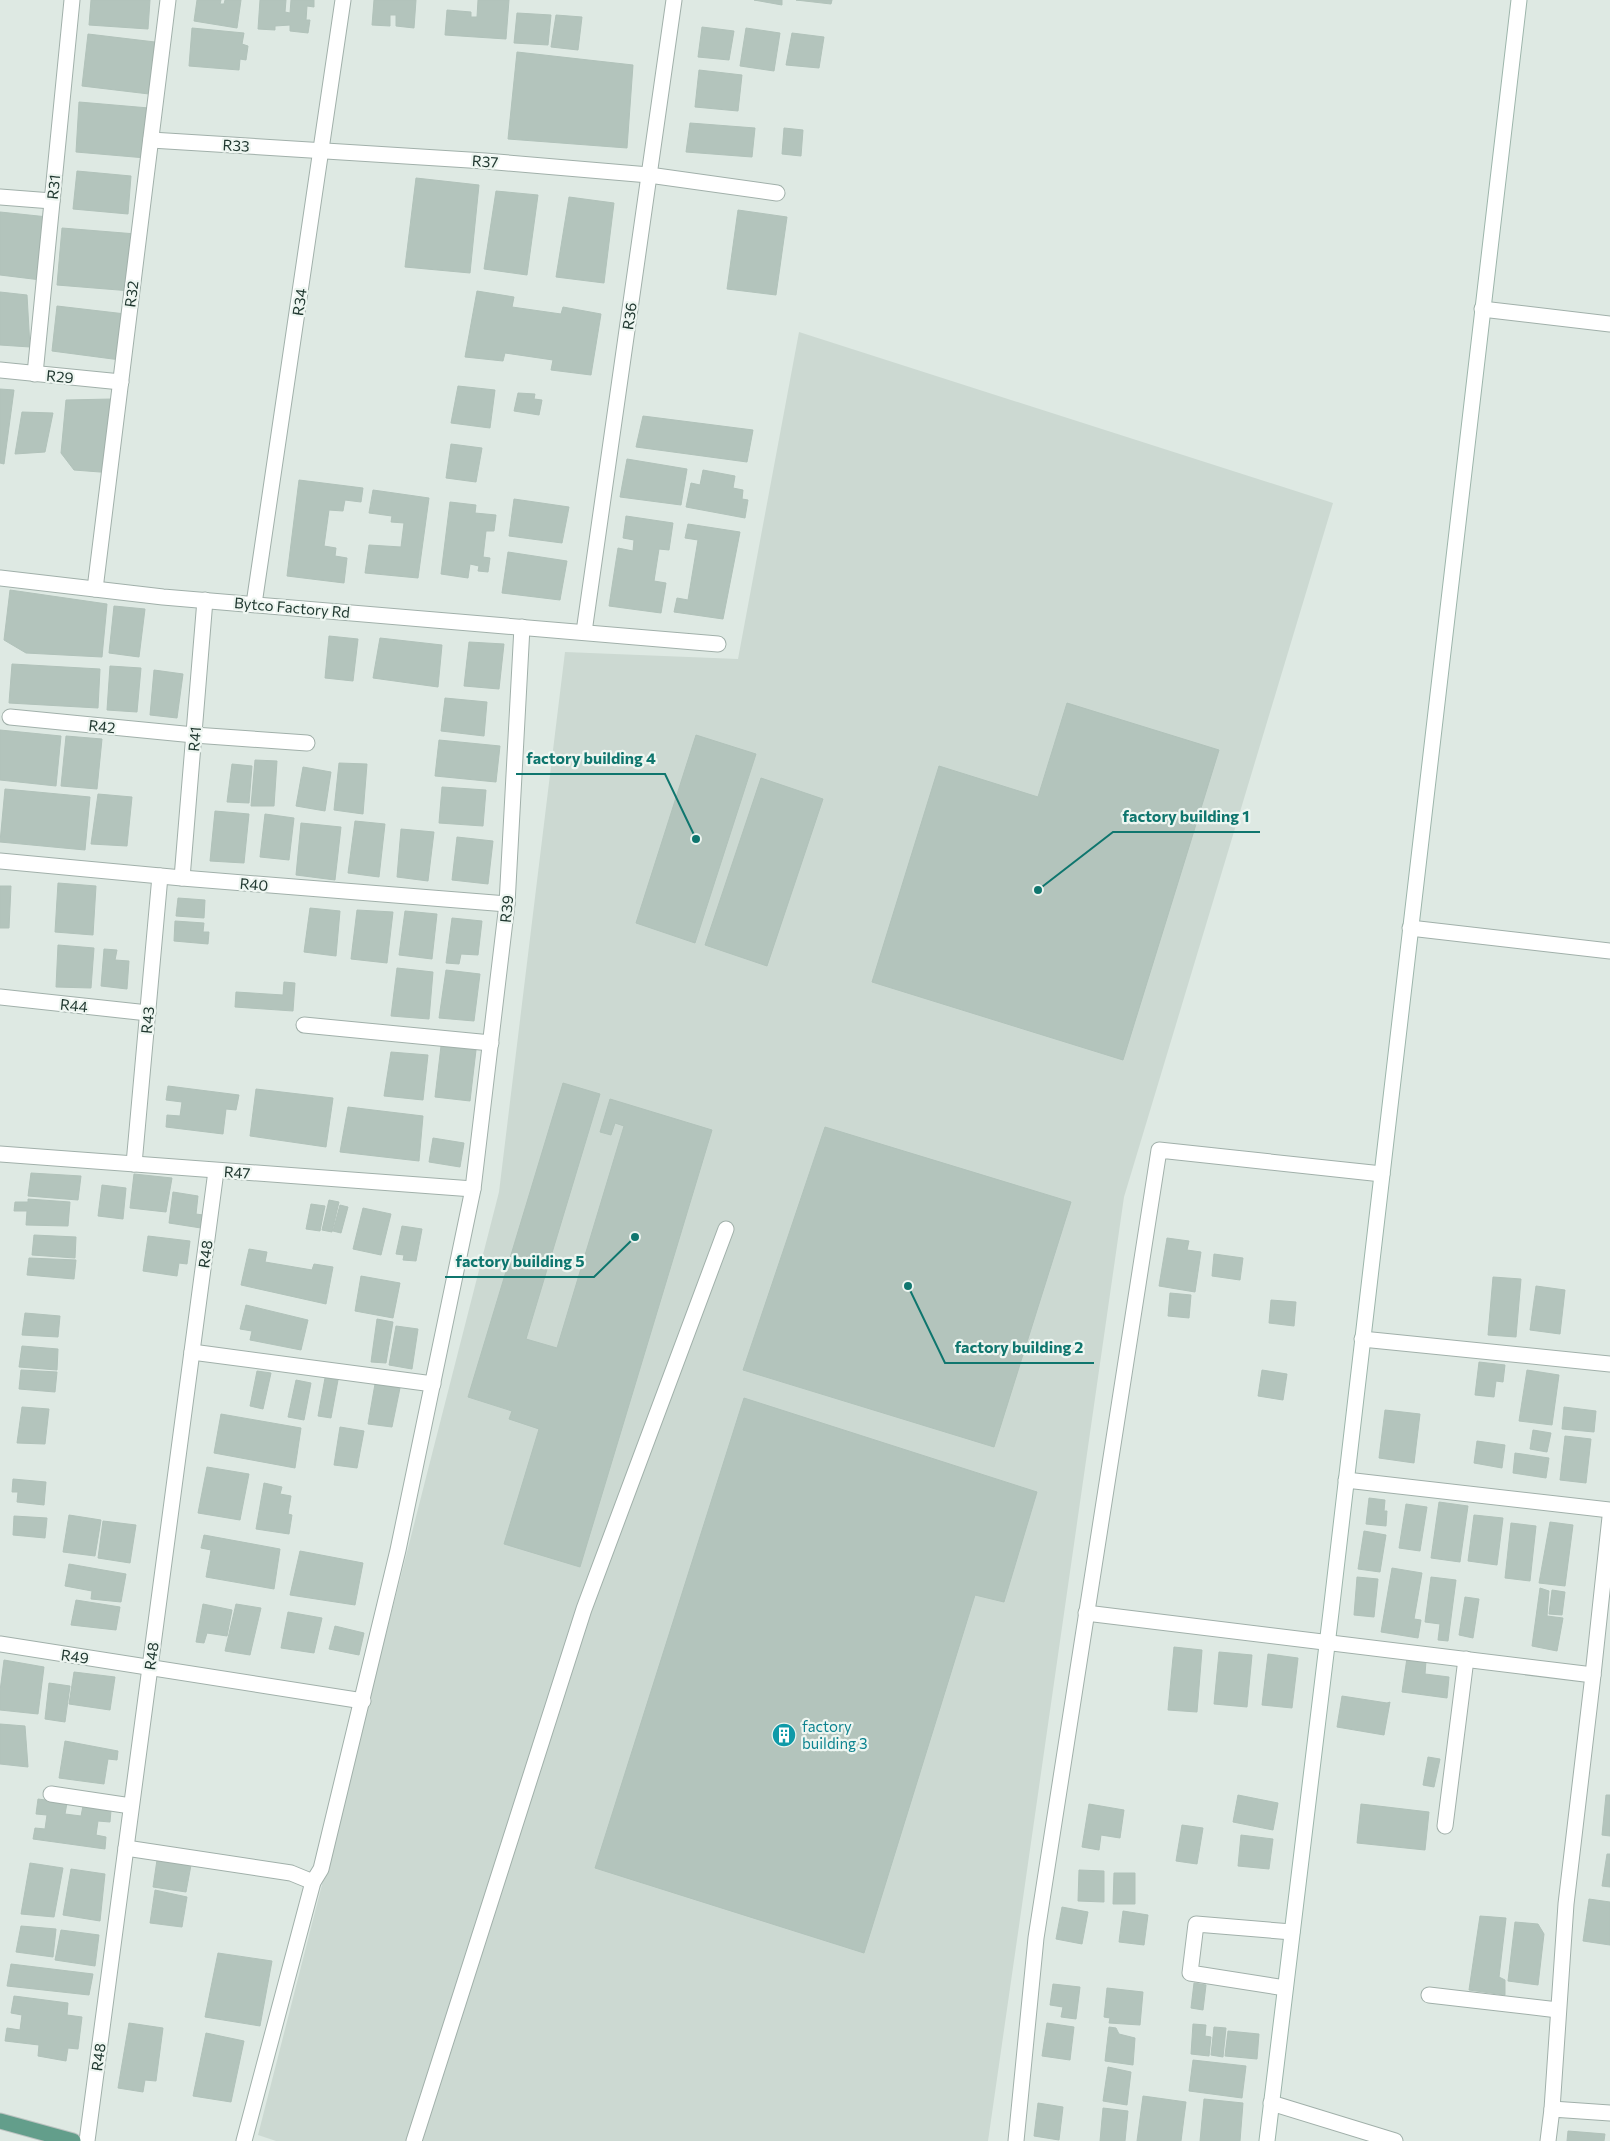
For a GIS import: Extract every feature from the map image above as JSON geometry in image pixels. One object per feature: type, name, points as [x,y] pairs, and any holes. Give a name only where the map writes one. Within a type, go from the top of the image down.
[{"type":"main road","points":[[0,2122],[73,2141]]},
{"type":"street","name":"R31","points":[[34,374],[72,0]]},
{"type":"street","name":"R32","points":[[95,589],[168,0]]},
{"type":"street","name":"R34","points":[[254,604],[343,0]]},
{"type":"street","name":"R36","points":[[584,632],[674,0]]},
{"type":"street","points":[[1267,2141],[1519,0]]},
{"type":"street","name":"R33","points":[[151,140],[321,150]]},
{"type":"street","name":"R37","points":[[321,150],[649,175],[777,193]]},
{"type":"street","points":[[0,198],[52,201]]},
{"type":"street","points":[[1482,309],[1610,324]]},
{"type":"street","name":"R29","points":[[0,370],[121,382]]},
{"type":"street","name":"Bytco Factory Rd","points":[[0,578],[205,600],[718,644]]},
{"type":"street","name":"R41","points":[[182,878],[205,600]]},
{"type":"street","name":"R39","points":[[244,2141],[313,1882],[321,1869],[363,1700],[398,1550],[474,1189],[507,904],[522,627]]},
{"type":"street","name":"R42","points":[[10,717],[194,735],[307,743]]},
{"type":"street","name":"R40","points":[[0,860],[182,878],[507,904]]},
{"type":"street","name":"R43","points":[[134,1164],[160,876]]},
{"type":"street","points":[[1410,928],[1610,951]]},
{"type":"street","name":"R44","points":[[0,997],[148,1012]]},
{"type":"street","points":[[304,1025],[491,1042]]},
{"type":"street","points":[[1016,2141],[1036,1938],[1160,1150],[1382,1174]]},
{"type":"street","points":[[0,1154],[0,1160]]},
{"type":"street","name":"R47","points":[[0,1154],[474,1189]]},
{"type":"street","name":"R48","points":[[87,2141],[216,1170]]},
{"type":"street","points":[[414,2141],[584,1609],[726,1229]]},
{"type":"street","points":[[1362,1339],[1610,1364]]},
{"type":"street","points":[[192,1352],[433,1384]]},
{"type":"street","points":[[1346,1480],[1610,1510]]},
{"type":"street","points":[[1548,2141],[1566,1904],[1610,1517]]},
{"type":"street","points":[[1086,1613],[1593,1675]]},
{"type":"street","name":"R49","points":[[0,1644],[363,1700]]},
{"type":"street","points":[[1445,1826],[1466,1659]]},
{"type":"street","points":[[51,1794],[131,1806]]},
{"type":"street","points":[[126,1848],[291,1873],[313,1882]]},
{"type":"street","points":[[1285,1988],[1190,1973],[1196,1924],[1292,1932]]},
{"type":"street","points":[[1429,1995],[1558,2010]]},
{"type":"street","points":[[1271,2103],[1377,2138],[1395,2141]]},
{"type":"street","points":[[1552,2108],[1610,2112]]},
{"type":"shaded area","points":[[799,332],[1333,503],[1124,1197],[988,2141],[276,2141],[258,2135],[499,1192],[565,652],[738,659]]},
{"type":"building","points":[[91,0],[150,0],[148,29],[89,25]]},
{"type":"building","points":[[197,0],[221,0],[220,4],[224,4],[225,0],[241,0],[237,28],[194,21]]},
{"type":"building","points":[[260,0],[286,0],[285,12],[290,13],[291,0],[314,0],[314,7],[307,6],[306,20],[310,20],[308,33],[290,31],[290,25],[275,26],[275,30],[258,29]]},
{"type":"building","points":[[374,0],[416,0],[414,28],[396,26],[396,15],[390,15],[390,26],[372,25]]},
{"type":"building","points":[[478,0],[509,0],[506,39],[445,35],[447,10],[471,12],[471,17],[477,17]]},
{"type":"building","points":[[754,0],[782,0],[782,5]]},
{"type":"building","points":[[796,0],[832,0],[831,4]]},
{"type":"building","points":[[517,13],[551,15],[548,45],[514,43]]},
{"type":"building","points":[[556,15],[582,17],[578,50],[551,47]]},
{"type":"building","points":[[702,27],[734,31],[729,60],[698,57]]},
{"type":"building","points":[[192,28],[244,33],[242,44],[248,46],[246,60],[240,59],[239,70],[189,66]]},
{"type":"building","points":[[746,28],[780,33],[774,71],[740,66]]},
{"type":"building","points":[[792,33],[824,37],[819,68],[786,65]]},
{"type":"building","points":[[88,34],[155,42],[149,94],[82,86]]},
{"type":"building","points":[[517,52],[633,65],[627,148],[508,139]]},
{"type":"building","points":[[699,70],[742,75],[738,111],[695,107]]},
{"type":"building","points":[[79,102],[149,108],[146,158],[76,152]]},
{"type":"building","points":[[690,123],[755,128],[752,157],[686,152]]},
{"type":"building","points":[[784,128],[803,130],[801,156],[782,154]]},
{"type":"building","points":[[77,171],[131,176],[128,214],[73,209]]},
{"type":"building","points":[[416,178],[479,185],[470,273],[405,267]]},
{"type":"building","points":[[496,191],[538,195],[527,275],[484,269]]},
{"type":"building","points":[[569,197],[614,203],[604,283],[556,277]]},
{"type":"building","points":[[738,210],[787,217],[776,295],[727,289]]},
{"type":"building","points":[[0,212],[48,217],[41,280],[0,275]]},
{"type":"building","points":[[62,228],[136,234],[131,291],[57,285]]},
{"type":"building","points":[[477,291],[514,297],[512,307],[561,314],[563,307],[601,314],[591,375],[551,370],[553,360],[505,353],[503,361],[465,357]]},
{"type":"building","points":[[0,292],[27,295],[30,347],[0,345]]},
{"type":"building","points":[[57,306],[134,315],[128,361],[52,351]]},
{"type":"building","points":[[458,386],[495,390],[490,428],[451,423]]},
{"type":"building","points":[[0,389],[14,390],[4,464],[0,463]]},
{"type":"building","points":[[518,393],[535,394],[534,399],[542,400],[539,415],[514,411]]},
{"type":"building","points":[[112,399],[113,473],[74,470],[61,453],[66,400]]},
{"type":"building","points":[[22,412],[53,413],[45,452],[15,454]]},
{"type":"building","points":[[643,416],[753,430],[747,462],[636,447]]},
{"type":"building","points":[[451,444],[482,448],[476,482],[446,478]]},
{"type":"building","points":[[627,459],[687,469],[681,505],[620,497]]},
{"type":"building","points":[[703,470],[735,476],[733,488],[743,490],[742,499],[748,500],[745,518],[686,507],[691,483],[700,485]]},
{"type":"building","points":[[299,480],[363,488],[361,502],[345,500],[343,511],[329,510],[324,546],[336,548],[335,556],[347,558],[344,583],[287,576]]},
{"type":"building","points":[[373,490],[429,498],[418,578],[365,573],[369,545],[401,547],[404,523],[391,522],[392,516],[369,513]]},
{"type":"building","points":[[514,499],[569,507],[562,543],[509,536]]},
{"type":"building","points":[[450,502],[476,505],[475,513],[496,515],[494,531],[486,531],[483,557],[490,558],[488,572],[478,571],[479,566],[470,564],[468,578],[441,574]]},
{"type":"building","points":[[626,516],[673,523],[669,550],[659,549],[654,581],[666,583],[661,613],[609,606],[618,548],[633,551],[634,540],[623,538]]},
{"type":"building","points":[[688,524],[740,532],[723,619],[674,612],[677,598],[688,600],[698,540],[685,538]]},
{"type":"building","points":[[508,552],[567,561],[560,600],[502,593]]},
{"type":"building","points":[[10,590],[107,604],[102,657],[26,653],[4,640]]},
{"type":"building","points":[[114,606],[145,609],[139,657],[109,653]]},
{"type":"building","points":[[329,636],[358,639],[353,681],[325,678]]},
{"type":"building","points":[[380,638],[442,645],[438,687],[373,678]]},
{"type":"building","points":[[469,642],[504,644],[499,689],[464,686]]},
{"type":"building","points":[[12,664],[100,669],[98,708],[9,703]]},
{"type":"building","points":[[110,666],[141,668],[137,712],[107,710]]},
{"type":"building","points":[[154,670],[183,674],[177,718],[150,715]]},
{"type":"building","points":[[445,698],[487,702],[484,736],[441,731]]},
{"type":"building","points":[[1067,703],[1219,750],[1123,1060],[872,982],[939,766],[1038,797]]},
{"type":"building","points":[[0,730],[61,736],[56,786],[0,780]]},
{"type":"building","points":[[696,735],[756,754],[695,943],[636,923]]},
{"type":"building","points":[[66,736],[102,739],[97,789],[61,786]]},
{"type":"building","points":[[439,740],[500,746],[496,782],[435,776]]},
{"type":"building","points":[[255,760],[277,761],[274,806],[251,806]]},
{"type":"building","points":[[339,763],[367,764],[363,814],[334,810]]},
{"type":"building","points":[[232,764],[252,766],[249,803],[227,802]]},
{"type":"building","points":[[303,767],[331,772],[325,811],[296,806]]},
{"type":"building","points":[[761,778],[823,799],[767,966],[705,945]]},
{"type":"building","points":[[442,787],[486,790],[483,826],[439,823]]},
{"type":"building","points":[[5,789],[90,797],[85,850],[0,842]]},
{"type":"building","points":[[98,794],[132,797],[127,846],[91,844]]},
{"type":"building","points":[[215,811],[249,814],[244,863],[210,861]]},
{"type":"building","points":[[265,814],[294,818],[289,860],[260,857]]},
{"type":"building","points":[[355,821],[385,824],[379,877],[348,873]]},
{"type":"building","points":[[301,823],[341,827],[335,880],[296,875]]},
{"type":"building","points":[[401,829],[434,832],[428,881],[397,877]]},
{"type":"building","points":[[457,837],[493,841],[488,884],[452,880]]},
{"type":"building","points":[[58,883],[96,886],[93,935],[55,932]]},
{"type":"building","points":[[0,886],[11,886],[9,928],[0,928]]},
{"type":"building","points":[[178,898],[205,900],[204,918],[176,916]]},
{"type":"building","points":[[310,908],[340,911],[336,956],[304,952]]},
{"type":"building","points":[[357,910],[393,912],[387,963],[351,959]]},
{"type":"building","points":[[405,911],[437,914],[432,959],[399,955]]},
{"type":"building","points":[[452,918],[482,921],[478,955],[461,954],[459,964],[446,963]]},
{"type":"building","points":[[175,921],[204,923],[203,932],[209,932],[208,944],[174,941]]},
{"type":"building","points":[[58,945],[94,948],[91,988],[56,987]]},
{"type":"building","points":[[104,949],[117,950],[115,960],[129,961],[127,989],[101,986]]},
{"type":"building","points":[[397,968],[433,972],[429,1019],[391,1016]]},
{"type":"building","points":[[446,970],[480,974],[474,1021],[439,1018]]},
{"type":"building","points":[[284,982],[295,983],[293,1011],[235,1007],[236,992],[283,995]]},
{"type":"building","points":[[441,1046],[476,1050],[470,1101],[435,1097]]},
{"type":"building","points":[[391,1052],[428,1055],[423,1100],[384,1096]]},
{"type":"building","points":[[563,1083],[600,1094],[526,1339],[557,1348],[624,1126],[615,1123],[611,1135],[600,1132],[610,1099],[712,1130],[580,1567],[504,1544],[539,1429],[509,1419],[512,1411],[468,1397]]},
{"type":"building","points":[[168,1086],[239,1095],[236,1110],[226,1109],[223,1134],[166,1127],[167,1115],[180,1116],[182,1102],[166,1100]]},
{"type":"building","points":[[256,1089],[333,1098],[326,1147],[250,1136]]},
{"type":"building","points":[[348,1107],[423,1116],[419,1161],[340,1152]]},
{"type":"building","points":[[825,1127],[1071,1202],[994,1447],[743,1370]]},
{"type":"building","points":[[433,1138],[464,1143],[460,1167],[429,1162]]},
{"type":"building","points":[[31,1173],[81,1176],[78,1200],[28,1196]]},
{"type":"building","points":[[134,1174],[172,1178],[166,1212],[130,1208]]},
{"type":"building","points":[[102,1185],[126,1188],[123,1219],[98,1216]]},
{"type":"building","points":[[173,1192],[198,1196],[196,1214],[203,1215],[201,1228],[169,1223]]},
{"type":"building","points":[[28,1199],[70,1202],[68,1226],[26,1225],[27,1211],[14,1211],[15,1202],[28,1202]]},
{"type":"building","points":[[329,1200],[339,1202],[332,1232],[322,1230]]},
{"type":"building","points":[[311,1204],[325,1206],[320,1231],[306,1229]]},
{"type":"building","points":[[340,1205],[348,1207],[341,1233],[333,1231]]},
{"type":"building","points":[[363,1208],[391,1214],[381,1255],[353,1249]]},
{"type":"building","points":[[402,1226],[422,1229],[416,1261],[403,1260],[404,1255],[396,1254]]},
{"type":"building","points":[[34,1235],[76,1237],[75,1258],[32,1255]]},
{"type":"building","points":[[148,1236],[190,1241],[187,1264],[179,1263],[177,1276],[143,1271]]},
{"type":"building","points":[[1167,1238],[1189,1241],[1187,1250],[1201,1252],[1195,1292],[1159,1286]]},
{"type":"building","points":[[249,1249],[267,1252],[265,1262],[312,1270],[314,1264],[333,1267],[326,1304],[241,1285]]},
{"type":"building","points":[[1214,1254],[1243,1258],[1240,1280],[1212,1276]]},
{"type":"building","points":[[29,1258],[76,1260],[74,1279],[27,1275]]},
{"type":"building","points":[[361,1276],[400,1283],[393,1318],[355,1311]]},
{"type":"building","points":[[1493,1277],[1521,1279],[1516,1337],[1488,1335]]},
{"type":"building","points":[[1536,1286],[1565,1290],[1560,1334],[1530,1330]]},
{"type":"building","points":[[1170,1293],[1191,1295],[1189,1318],[1168,1316]]},
{"type":"building","points":[[1271,1300],[1296,1302],[1294,1326],[1269,1323]]},
{"type":"building","points":[[246,1305],[308,1320],[301,1350],[250,1340],[252,1331],[240,1329]]},
{"type":"building","points":[[25,1313],[60,1316],[58,1337],[22,1335]]},
{"type":"building","points":[[377,1319],[393,1322],[386,1363],[371,1362]]},
{"type":"building","points":[[396,1326],[418,1329],[412,1369],[389,1365]]},
{"type":"building","points":[[22,1346],[58,1349],[57,1370],[19,1367]]},
{"type":"building","points":[[1479,1362],[1505,1365],[1503,1382],[1496,1381],[1494,1397],[1475,1395]]},
{"type":"building","points":[[21,1370],[57,1372],[55,1392],[19,1389]]},
{"type":"building","points":[[1262,1370],[1287,1374],[1283,1400],[1258,1396]]},
{"type":"building","points":[[1527,1370],[1559,1375],[1552,1425],[1519,1421]]},
{"type":"building","points":[[257,1371],[271,1373],[263,1409],[250,1406]]},
{"type":"building","points":[[325,1378],[338,1380],[331,1418],[318,1416]]},
{"type":"building","points":[[296,1380],[311,1383],[304,1420],[288,1417]]},
{"type":"building","points":[[375,1384],[400,1388],[392,1427],[368,1424]]},
{"type":"building","name":"factory building 3","points":[[744,1398],[1037,1492],[1004,1602],[975,1595],[864,1953],[595,1868]]},
{"type":"building","points":[[22,1407],[49,1409],[45,1444],[17,1443]]},
{"type":"building","points":[[1564,1407],[1596,1411],[1594,1432],[1562,1429]]},
{"type":"building","points":[[1385,1410],[1420,1414],[1414,1463],[1379,1458]]},
{"type":"building","points":[[221,1414],[301,1428],[295,1468],[214,1453]]},
{"type":"building","points":[[340,1427],[364,1431],[357,1468],[334,1465]]},
{"type":"building","points":[[1533,1430],[1551,1433],[1547,1452],[1530,1449]]},
{"type":"building","points":[[1565,1436],[1591,1439],[1586,1483],[1560,1480]]},
{"type":"building","points":[[1477,1441],[1505,1445],[1502,1468],[1474,1463]]},
{"type":"building","points":[[1515,1453],[1549,1458],[1546,1478],[1513,1473]]},
{"type":"building","points":[[207,1467],[249,1474],[240,1520],[198,1513]]},
{"type":"building","points":[[13,1479],[46,1482],[44,1505],[17,1502],[18,1492],[12,1492]]},
{"type":"building","points":[[264,1483],[282,1487],[280,1494],[291,1496],[288,1514],[292,1515],[289,1534],[256,1529]]},
{"type":"building","points":[[1369,1498],[1385,1500],[1384,1511],[1387,1511],[1386,1526],[1366,1524]]},
{"type":"building","points":[[1439,1502],[1468,1506],[1460,1562],[1431,1558]]},
{"type":"building","points":[[1406,1504],[1427,1507],[1420,1551],[1399,1548]]},
{"type":"building","points":[[69,1515],[101,1520],[95,1556],[63,1552]]},
{"type":"building","points":[[1474,1515],[1503,1518],[1497,1565],[1468,1561]]},
{"type":"building","points":[[14,1516],[47,1518],[45,1538],[13,1535]]},
{"type":"building","points":[[103,1521],[136,1525],[130,1563],[98,1558]]},
{"type":"building","points":[[1550,1522],[1573,1525],[1565,1586],[1539,1583]]},
{"type":"building","points":[[1511,1523],[1536,1526],[1530,1581],[1505,1578]]},
{"type":"building","points":[[1364,1531],[1386,1535],[1380,1572],[1358,1569]]},
{"type":"building","points":[[204,1535],[280,1549],[274,1589],[206,1577],[211,1550],[201,1548]]},
{"type":"building","points":[[300,1551],[363,1563],[355,1605],[290,1595]]},
{"type":"building","points":[[69,1564],[126,1574],[121,1602],[91,1599],[92,1591],[65,1586]]},
{"type":"building","points":[[1392,1568],[1422,1573],[1414,1619],[1421,1620],[1418,1638],[1381,1632]]},
{"type":"building","points":[[1357,1577],[1378,1579],[1374,1617],[1354,1615]]},
{"type":"building","points":[[1431,1577],[1456,1580],[1448,1641],[1438,1640],[1440,1624],[1425,1622]]},
{"type":"building","points":[[1540,1588],[1549,1591],[1547,1616],[1563,1618],[1557,1651],[1532,1646]]},
{"type":"building","points":[[1552,1590],[1565,1592],[1562,1615],[1549,1614]]},
{"type":"building","points":[[1465,1597],[1479,1599],[1473,1638],[1459,1635]]},
{"type":"building","points":[[76,1600],[120,1607],[116,1630],[71,1625]]},
{"type":"building","points":[[203,1604],[232,1610],[227,1636],[207,1633],[204,1643],[196,1642]]},
{"type":"building","points":[[236,1604],[261,1608],[250,1655],[225,1651]]},
{"type":"building","points":[[288,1612],[322,1618],[314,1653],[281,1648]]},
{"type":"building","points":[[335,1626],[364,1633],[359,1655],[329,1649]]},
{"type":"building","points":[[1174,1647],[1202,1650],[1197,1712],[1168,1710]]},
{"type":"building","points":[[1219,1652],[1252,1655],[1247,1707],[1214,1704]]},
{"type":"building","points":[[1268,1654],[1298,1658],[1292,1708],[1262,1705]]},
{"type":"building","points":[[1407,1658],[1426,1661],[1425,1674],[1449,1677],[1447,1698],[1402,1692]]},
{"type":"building","points":[[4,1660],[44,1667],[38,1714],[0,1710],[0,1691]]},
{"type":"building","points":[[74,1672],[115,1677],[110,1710],[69,1704]]},
{"type":"building","points":[[49,1683],[70,1686],[65,1722],[45,1719]]},
{"type":"building","points":[[1342,1696],[1390,1702],[1384,1735],[1337,1727]]},
{"type":"building","points":[[0,1724],[25,1726],[28,1767],[0,1764]]},
{"type":"building","points":[[65,1741],[118,1751],[117,1760],[108,1759],[104,1784],[59,1778]]},
{"type":"building","points":[[1428,1757],[1440,1759],[1434,1787],[1423,1785]]},
{"type":"building","points":[[1238,1795],[1278,1803],[1273,1830],[1233,1822]]},
{"type":"building","points":[[1606,1795],[1610,1795],[1610,1836],[1602,1835]]},
{"type":"building","points":[[38,1799],[67,1803],[65,1814],[81,1816],[83,1806],[111,1810],[110,1822],[98,1821],[96,1835],[106,1837],[105,1849],[33,1839],[35,1828],[45,1829],[47,1815],[36,1814]]},
{"type":"building","points":[[1089,1804],[1124,1810],[1120,1838],[1101,1835],[1099,1850],[1082,1847]]},
{"type":"building","points":[[1361,1804],[1429,1812],[1425,1850],[1357,1843]]},
{"type":"building","points":[[1182,1825],[1203,1828],[1197,1864],[1176,1861]]},
{"type":"building","points":[[1241,1835],[1273,1839],[1269,1869],[1238,1866]]},
{"type":"building","points":[[1607,1854],[1610,1854],[1610,1887],[1602,1886]]},
{"type":"building","points":[[157,1860],[191,1865],[186,1892],[153,1887]]},
{"type":"building","points":[[30,1863],[63,1868],[54,1917],[21,1914]]},
{"type":"building","points":[[71,1869],[105,1874],[100,1921],[63,1915]]},
{"type":"building","points":[[1079,1870],[1104,1871],[1104,1902],[1078,1901]]},
{"type":"building","points":[[1114,1873],[1135,1873],[1135,1904],[1113,1904]]},
{"type":"building","points":[[155,1890],[187,1897],[182,1927],[150,1923]]},
{"type":"building","points":[[1589,1899],[1610,1902],[1610,1945],[1583,1941]]},
{"type":"building","points":[[1062,1907],[1088,1912],[1082,1944],[1056,1939]]},
{"type":"building","points":[[1123,1911],[1148,1915],[1144,1945],[1119,1942]]},
{"type":"building","points":[[1480,1916],[1506,1918],[1499,1977],[1505,1980],[1505,1995],[1469,1990]]},
{"type":"building","points":[[1515,1922],[1538,1924],[1544,1934],[1538,1985],[1508,1981]]},
{"type":"building","points":[[21,1926],[56,1929],[53,1957],[16,1952]]},
{"type":"building","points":[[61,1930],[99,1935],[95,1966],[55,1960]]},
{"type":"building","points":[[218,1953],[272,1961],[260,2026],[205,2017]]},
{"type":"building","points":[[11,1964],[93,1974],[89,1995],[7,1986]]},
{"type":"building","points":[[1194,1983],[1206,1985],[1203,2010],[1191,2008]]},
{"type":"building","points":[[1053,1984],[1080,1987],[1076,2019],[1061,2017],[1063,2007],[1050,2005]]},
{"type":"building","points":[[1107,1988],[1143,1992],[1140,2025],[1109,2023],[1110,2018],[1104,2017]]},
{"type":"building","points":[[14,1996],[68,2003],[67,2015],[82,2017],[78,2049],[68,2048],[66,2061],[38,2056],[39,2045],[5,2041],[7,2028],[20,2030],[22,2015],[11,2013]]},
{"type":"building","points":[[129,2023],[163,2028],[156,2081],[145,2080],[143,2092],[118,2088]]},
{"type":"building","points":[[1047,2023],[1074,2027],[1070,2060],[1042,2056]]},
{"type":"building","points":[[1193,2024],[1206,2025],[1205,2036],[1211,2037],[1209,2056],[1191,2054]]},
{"type":"building","points":[[1109,2027],[1116,2028],[1119,2034],[1135,2038],[1133,2065],[1105,2061]]},
{"type":"building","points":[[1214,2027],[1226,2028],[1223,2057],[1211,2055]]},
{"type":"building","points":[[1228,2031],[1259,2034],[1257,2059],[1225,2056]]},
{"type":"building","points":[[206,2033],[244,2041],[231,2102],[193,2096]]},
{"type":"building","points":[[1193,2060],[1246,2066],[1242,2098],[1189,2091]]},
{"type":"building","points":[[1108,2067],[1131,2072],[1127,2105],[1103,2101]]},
{"type":"building","points":[[1143,2096],[1186,2102],[1181,2141],[1137,2141]]},
{"type":"building","points":[[1204,2099],[1243,2103],[1240,2141],[1200,2141]]},
{"type":"building","points":[[1038,2103],[1063,2107],[1059,2140],[1034,2136]]},
{"type":"building","points":[[1103,2108],[1128,2111],[1125,2141],[1100,2141]]},
{"type":"building","points":[[1568,2131],[1605,2134],[1604,2141],[1567,2141]]},
{"type":"place","name":"factory building 4","points":[[696,839]]},
{"type":"place","name":"factory building 1","points":[[1038,890]]},
{"type":"place","name":"factory building 5","points":[[635,1237]]},
{"type":"place","name":"factory building 2","points":[[908,1286]]},
{"type":"place","name":"factory building 3","points":[[784,1735]]}]
